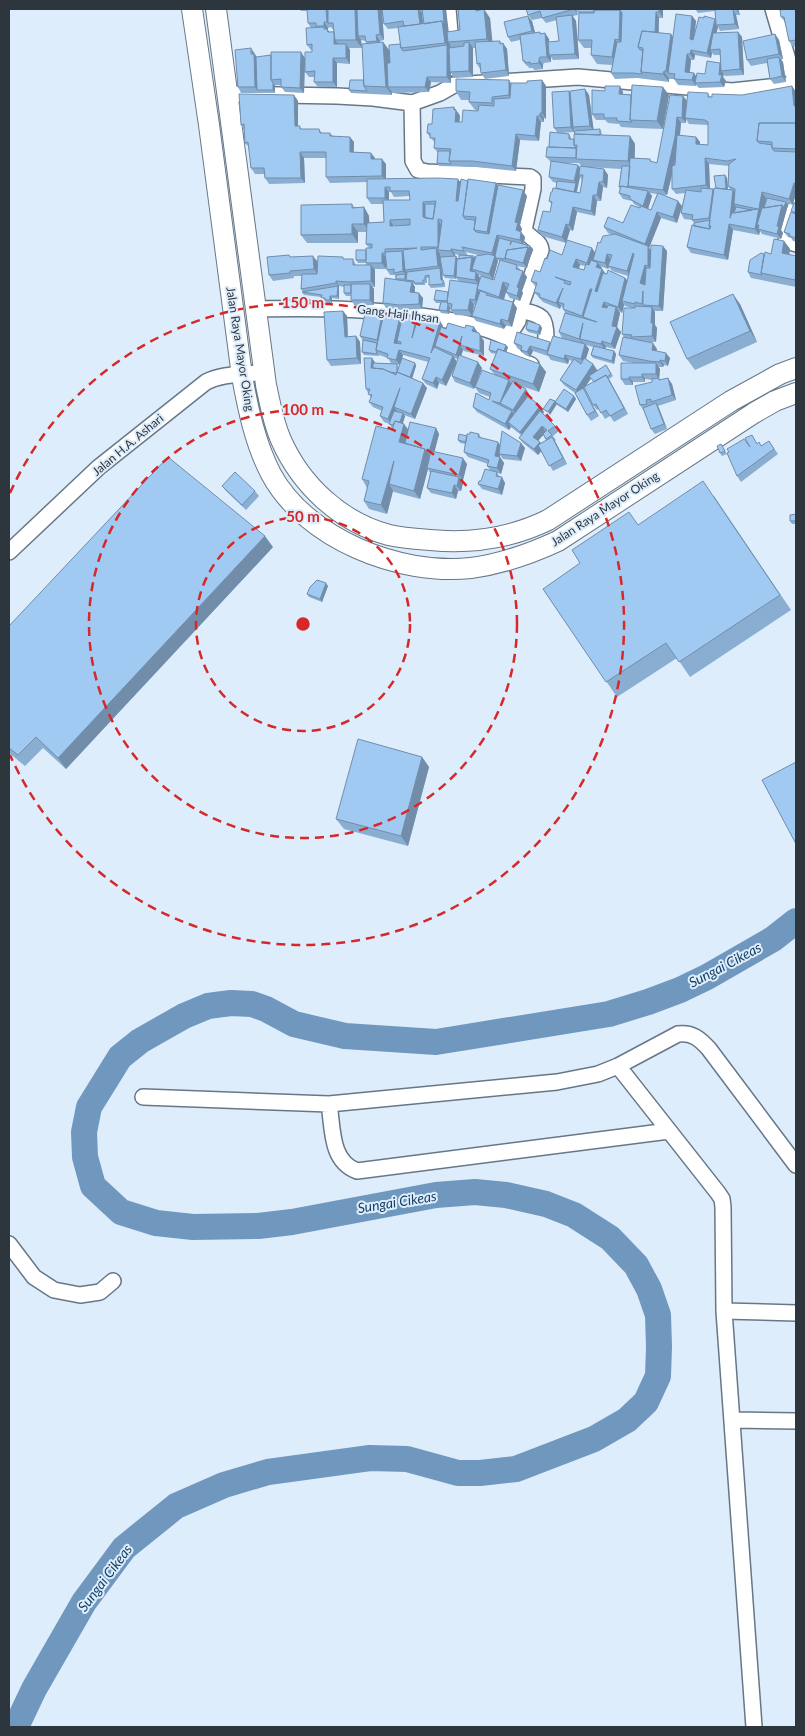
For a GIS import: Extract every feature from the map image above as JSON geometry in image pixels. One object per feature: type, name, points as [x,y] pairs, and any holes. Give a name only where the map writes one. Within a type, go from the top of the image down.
[{"type":"main road","name":"Jalan Raya Mayor Oking","points":[[192,9],[248,410],[256,436],[272,475],[284,492],[307,518],[340,540],[374,555],[404,564],[441,569],[470,568],[499,563],[537,551],[558,541],[754,413],[775,401],[796,393]]},
{"type":"main road","name":"Jalan Raya Mayor Oking","points":[[216,9],[264,372],[272,415],[281,440],[298,471],[324,501],[351,519],[390,535],[444,541],[482,541],[530,529],[548,520],[731,401],[780,374],[796,368]]},
{"type":"main road","points":[[198,50],[221,47]]},
{"type":"street","points":[[448,9],[454,85]]},
{"type":"street","points":[[774,9],[791,70],[796,78]]},
{"type":"street","points":[[227,94],[338,96],[412,103],[440,94],[454,85],[474,82],[578,77],[732,91],[796,84]]},
{"type":"street","points":[[671,104],[674,86]]},
{"type":"street","points":[[412,103],[413,161],[418,170],[530,177],[533,179],[533,189],[524,230],[538,242],[541,250],[518,321],[507,338],[512,343],[514,354],[517,358],[539,368]]},
{"type":"street","points":[[796,206],[786,232],[786,237],[787,241],[796,244]]},
{"type":"street","name":"Gang Haji Ihsan","points":[[256,309],[331,308],[393,312],[464,322],[507,338]]},
{"type":"street","points":[[520,310],[542,317],[546,323],[546,338]]},
{"type":"street","name":"Jalan H.A. Ashari","points":[[9,552],[99,467],[191,392],[214,378],[264,372]]},
{"type":"street","points":[[143,1097],[330,1104],[557,1082],[598,1074],[618,1066],[678,1034],[686,1033],[694,1036],[709,1049],[796,1164]]},
{"type":"street","points":[[618,1066],[722,1200],[724,1311],[754,1727]]},
{"type":"street","points":[[330,1104],[336,1152],[346,1165],[357,1171],[669,1131]]},
{"type":"street","points":[[9,1244],[34,1277],[54,1290],[80,1295],[100,1292],[113,1281]]},
{"type":"street","points":[[724,1311],[796,1313]]},
{"type":"street","points":[[732,1420],[796,1421]]},
{"type":"building","points":[[307,9],[326,9],[327,22],[324,22],[324,26],[308,23]]},
{"type":"building","points":[[328,9],[355,9],[356,40],[335,40],[333,23],[328,23]]},
{"type":"building","points":[[357,9],[378,9],[380,34],[376,35],[377,41],[366,42],[365,36],[358,36]]},
{"type":"building","points":[[382,9],[418,9],[420,24],[404,26],[403,21],[384,24]]},
{"type":"building","points":[[422,9],[443,9],[444,24],[442,21],[424,24]]},
{"type":"building","points":[[458,9],[476,9],[476,11],[484,9],[487,39],[448,42],[447,32],[460,30]]},
{"type":"building","points":[[526,9],[574,9],[542,18],[540,11],[528,15]]},
{"type":"building","points":[[578,9],[659,9],[659,12],[656,12],[655,32],[642,31],[638,47],[640,50],[643,50],[642,74],[611,73],[617,42],[621,42],[622,13],[620,10],[578,12]]},
{"type":"building","points":[[715,9],[736,9],[733,10],[735,24],[716,25]]},
{"type":"building","points":[[796,9],[796,40],[789,41],[784,17],[781,17],[780,10]]},
{"type":"building","points":[[594,10],[620,10],[619,40],[615,39],[612,57],[591,55],[592,40],[578,40],[579,13],[594,13]]},
{"type":"building","points":[[676,14],[692,16],[690,39],[693,40],[699,17],[704,18],[704,16],[715,19],[707,53],[691,50],[690,54],[687,54],[685,72],[694,73],[692,80],[674,79],[675,74],[668,73]]},
{"type":"building","points":[[572,15],[575,54],[549,55],[548,42],[559,41],[556,17]]},
{"type":"building","points":[[528,16],[532,31],[508,37],[504,22]]},
{"type":"building","points":[[442,21],[445,43],[401,48],[398,27]]},
{"type":"building","points":[[324,27],[328,32],[334,32],[334,44],[346,44],[346,58],[333,58],[333,82],[314,82],[315,71],[305,72],[305,52],[312,52],[312,44],[307,45],[306,28]]},
{"type":"building","points":[[642,31],[671,34],[666,71],[663,74],[641,72],[643,48],[638,47]]},
{"type":"building","points":[[540,32],[540,34],[545,33],[547,57],[540,57],[539,63],[525,63],[523,61],[520,35]]},
{"type":"building","points":[[738,32],[740,69],[721,71],[720,49],[710,50],[713,33]]},
{"type":"building","points":[[775,34],[779,54],[747,60],[743,41]]},
{"type":"building","points":[[500,41],[500,44],[503,43],[506,70],[481,73],[480,63],[477,64],[475,42]]},
{"type":"building","points":[[383,42],[386,87],[364,86],[362,44]]},
{"type":"building","points":[[469,42],[469,71],[450,72],[449,48],[464,46],[464,43]]},
{"type":"building","points":[[400,44],[403,51],[447,45],[447,77],[427,77],[425,87],[388,87],[387,63],[390,63],[389,45]]},
{"type":"building","points":[[251,48],[251,54],[254,54],[255,87],[238,87],[235,50]]},
{"type":"building","points":[[271,52],[301,52],[300,88],[281,87],[281,79],[271,80]]},
{"type":"building","points":[[271,55],[273,90],[257,90],[256,57]]},
{"type":"building","points":[[779,57],[782,76],[770,79],[767,59]]},
{"type":"building","points":[[707,61],[720,63],[719,75],[722,75],[720,82],[695,83],[697,73],[705,74]]},
{"type":"building","points":[[456,79],[509,80],[509,95],[492,97],[492,103],[469,102],[470,92],[456,91]]},
{"type":"building","points":[[350,80],[363,80],[367,91],[349,90]]},
{"type":"building","points":[[542,80],[542,113],[540,113],[540,116],[537,116],[535,136],[516,134],[512,166],[472,161],[449,161],[451,149],[434,148],[435,138],[430,138],[430,133],[427,133],[428,124],[432,124],[433,109],[454,107],[454,110],[456,110],[455,122],[462,122],[463,110],[478,111],[479,105],[494,106],[494,99],[510,98],[511,83],[527,83],[527,81]]},
{"type":"building","points":[[632,85],[663,87],[657,121],[630,120]]},
{"type":"building","points":[[605,86],[620,86],[619,94],[631,95],[630,120],[632,122],[617,121],[617,118],[604,118],[604,114],[592,114],[592,90],[605,91]]},
{"type":"building","points":[[792,86],[794,106],[796,106],[796,123],[759,123],[757,141],[772,145],[774,151],[796,152],[796,183],[794,183],[789,199],[762,192],[755,229],[729,224],[724,255],[687,247],[692,225],[710,229],[714,188],[733,190],[730,218],[732,213],[758,209],[734,204],[735,189],[728,186],[729,164],[736,159],[727,161],[705,158],[706,185],[672,189],[672,166],[675,165],[677,135],[696,137],[696,144],[708,145],[708,122],[685,118],[688,92],[708,93],[708,97],[712,97],[712,94],[742,95]]},
{"type":"building","points":[[585,89],[590,126],[573,127],[570,91]]},
{"type":"building","points":[[569,91],[571,127],[554,128],[552,92]]},
{"type":"building","points":[[239,94],[294,95],[295,126],[300,126],[300,129],[319,129],[320,133],[330,133],[330,136],[350,137],[350,152],[371,153],[371,159],[382,159],[382,176],[326,177],[326,152],[300,152],[301,178],[265,178],[264,168],[251,168],[248,142],[245,143],[244,124],[241,125]]},
{"type":"building","points":[[670,95],[683,96],[682,118],[677,117],[675,137],[663,190],[628,186],[630,158],[650,159],[650,161],[657,163]]},
{"type":"building","points":[[759,123],[796,123],[796,149],[772,148],[772,142],[757,141]]},
{"type":"building","points":[[600,129],[600,135],[575,134],[574,131]]},
{"type":"building","points":[[550,132],[569,134],[569,139],[574,139],[576,148],[549,147]]},
{"type":"building","points":[[574,134],[630,136],[628,161],[576,159],[577,145],[574,145]]},
{"type":"building","points":[[547,147],[576,148],[576,158],[546,157]]},
{"type":"building","points":[[438,151],[450,151],[449,161],[451,164],[437,163]]},
{"type":"building","points":[[551,161],[578,165],[574,181],[549,177]]},
{"type":"building","points":[[580,166],[604,169],[603,182],[599,182],[597,195],[593,195],[591,211],[573,207],[569,225],[566,224],[562,237],[538,230],[543,211],[550,212],[552,202],[549,201],[553,188],[580,193],[583,175],[579,175]]},
{"type":"building","points":[[622,166],[630,166],[629,187],[619,187]]},
{"type":"building","points":[[725,175],[726,189],[716,188],[714,176]]},
{"type":"building","points":[[367,179],[458,179],[456,201],[458,201],[461,179],[468,181],[463,216],[465,219],[475,220],[474,230],[476,232],[489,234],[498,185],[523,190],[515,222],[518,223],[516,230],[521,232],[520,240],[497,235],[492,253],[462,247],[464,251],[438,250],[442,220],[438,219],[438,247],[421,247],[421,250],[436,248],[438,266],[405,270],[403,250],[417,248],[385,249],[385,253],[382,253],[382,263],[366,263],[366,248],[372,248],[372,244],[366,244],[367,223],[384,222],[383,200],[410,200],[409,191],[390,191],[390,187],[385,187],[385,198],[367,198]],"holes":[[[436,201],[433,219],[423,217],[423,202]],[[410,219],[410,225],[390,226],[390,220]]]},
{"type":"building","points":[[468,179],[496,183],[487,232],[474,230],[476,217],[463,216]]},
{"type":"building","points":[[557,181],[576,183],[574,192],[556,188]]},
{"type":"building","points":[[621,186],[648,191],[643,206],[630,199],[630,196],[619,193]]},
{"type":"building","points":[[701,188],[713,189],[709,218],[692,220],[693,215],[681,213],[686,190],[701,192]]},
{"type":"building","points":[[658,193],[678,201],[673,217],[657,212],[645,244],[604,227],[608,217],[623,223],[631,205],[651,210]]},
{"type":"building","points":[[767,198],[786,202],[784,207],[782,205],[764,208]]},
{"type":"building","points":[[796,202],[796,213],[791,211]]},
{"type":"building","points":[[352,204],[352,208],[364,207],[364,224],[352,224],[352,234],[301,235],[301,205]]},
{"type":"building","points":[[425,204],[435,204],[433,219],[425,218]]},
{"type":"building","points":[[782,205],[777,234],[758,229],[759,225],[757,225],[762,208]]},
{"type":"building","points":[[736,207],[752,210],[734,213]]},
{"type":"building","points":[[791,212],[796,214],[796,238],[784,232]]},
{"type":"building","points":[[710,220],[709,229],[694,226],[694,223]]},
{"type":"building","points":[[615,234],[648,246],[648,266],[645,265],[640,283],[645,285],[646,268],[650,268],[651,245],[663,246],[659,306],[643,305],[643,291],[642,304],[622,301],[633,253],[627,271],[608,266],[612,255],[607,254],[605,263],[593,260],[598,242],[600,243],[603,236]]},
{"type":"building","points":[[499,238],[511,241],[510,245],[512,241],[530,246],[529,250],[528,247],[507,250],[506,259],[496,258]]},
{"type":"building","points":[[774,239],[784,241],[782,253],[796,256],[795,280],[761,273],[765,252],[771,254]]},
{"type":"building","points":[[567,240],[592,248],[587,263],[576,259],[573,267],[584,270],[586,264],[589,265],[591,260],[598,263],[596,267],[602,269],[595,291],[597,292],[603,273],[607,274],[608,270],[625,278],[618,307],[604,302],[602,307],[607,308],[608,305],[616,307],[612,326],[617,327],[611,344],[602,341],[601,344],[580,339],[583,323],[579,339],[559,332],[565,313],[597,322],[583,317],[592,289],[590,289],[582,316],[563,309],[564,304],[558,302],[563,288],[556,303],[539,297],[540,294],[534,292],[537,283],[531,281],[535,270],[540,272],[550,250],[562,255]],"holes":[[[555,277],[571,282],[570,285]]]},
{"type":"building","points":[[528,247],[523,263],[505,258],[507,250]]},
{"type":"building","points":[[356,250],[366,250],[366,260],[356,260]]},
{"type":"building","points":[[402,251],[403,271],[394,273],[394,269],[387,270],[385,252]]},
{"type":"building","points":[[761,253],[764,254],[762,275],[748,272],[750,260]]},
{"type":"building","points":[[488,254],[495,256],[489,274],[472,269],[476,256]]},
{"type":"building","points":[[289,255],[290,257],[313,256],[314,269],[269,275],[267,257]]},
{"type":"building","points":[[459,255],[474,256],[474,259],[472,257],[459,259]]},
{"type":"building","points":[[318,256],[343,257],[343,259],[353,259],[353,265],[371,265],[371,281],[336,281],[336,283],[301,289],[302,274],[317,274]]},
{"type":"building","points":[[456,256],[454,276],[443,275],[440,257]]},
{"type":"building","points":[[472,257],[470,271],[476,272],[475,280],[456,277],[457,259]]},
{"type":"building","points":[[500,260],[517,265],[516,269],[523,271],[517,287],[519,288],[517,296],[506,292],[509,284],[503,282],[499,297],[477,289],[481,276],[494,280]]},
{"type":"building","points":[[440,268],[443,284],[429,285],[429,275],[425,276],[423,283],[414,283],[414,281],[406,280],[407,272]]},
{"type":"building","points":[[405,274],[405,279],[396,279],[396,275]]},
{"type":"building","points":[[385,278],[412,282],[410,292],[419,293],[419,304],[399,305],[383,303]]},
{"type":"building","points":[[450,280],[478,284],[475,300],[470,299],[468,310],[451,310],[452,304],[447,303]]},
{"type":"building","points":[[351,284],[370,284],[370,300],[351,300]]},
{"type":"building","points":[[344,285],[351,285],[351,293],[344,293]]},
{"type":"building","points":[[338,286],[337,296],[330,296],[330,300],[321,298],[322,295],[302,292]]},
{"type":"building","points":[[436,290],[448,292],[447,301],[434,300]]},
{"type":"building","points":[[480,291],[487,293],[486,295],[513,302],[508,321],[501,319],[500,324],[472,316]]},
{"type":"building","points":[[733,294],[750,331],[687,359],[670,322]]},
{"type":"building","points":[[441,302],[447,302],[447,311],[439,310]]},
{"type":"building","points":[[635,306],[652,307],[652,336],[631,337],[632,335],[622,334],[624,308],[635,308]]},
{"type":"building","points":[[366,309],[376,312],[375,314],[382,315],[377,340],[360,336]]},
{"type":"building","points":[[343,311],[345,337],[356,336],[357,358],[327,360],[324,312]]},
{"type":"building","points":[[384,312],[400,316],[394,343],[401,344],[401,342],[397,341],[403,314],[411,315],[410,317],[416,319],[412,338],[418,318],[424,320],[424,316],[440,321],[431,353],[434,347],[453,356],[442,380],[436,377],[433,383],[422,379],[430,358],[399,350],[396,360],[387,358],[388,354],[376,350]]},
{"type":"building","points":[[528,321],[540,325],[538,332],[526,329]]},
{"type":"building","points":[[448,323],[465,328],[466,325],[474,327],[472,331],[480,335],[480,351],[460,345],[462,336],[456,355],[435,346],[441,327],[446,329]]},
{"type":"building","points":[[517,332],[550,342],[547,351],[530,346],[527,352],[521,350],[522,346],[514,343]]},
{"type":"building","points":[[553,336],[585,344],[581,359],[565,355],[564,359],[547,354]]},
{"type":"building","points":[[623,337],[653,343],[652,350],[666,353],[665,361],[649,361],[619,355]]},
{"type":"building","points":[[363,340],[377,343],[377,354],[362,352]]},
{"type":"building","points":[[491,340],[506,345],[504,351],[498,349],[496,352],[489,350]]},
{"type":"building","points":[[594,346],[614,351],[612,361],[591,355]]},
{"type":"building","points":[[498,349],[540,364],[533,384],[490,369]]},
{"type":"building","points":[[459,355],[478,362],[470,383],[452,376]]},
{"type":"building","points":[[364,358],[372,358],[371,368],[383,369],[396,375],[397,372],[423,383],[411,414],[394,407],[400,388],[388,419],[380,416],[383,407],[369,402],[372,395],[368,394],[370,389],[366,389]]},
{"type":"building","points":[[402,358],[415,363],[410,377],[397,372]]},
{"type":"building","points":[[584,358],[593,364],[576,390],[560,380],[574,359],[581,364]]},
{"type":"building","points":[[373,363],[397,364],[397,373],[373,368]]},
{"type":"building","points":[[621,363],[656,363],[656,374],[642,374],[642,377],[621,379]]},
{"type":"building","points":[[606,365],[611,374],[594,382],[589,376]]},
{"type":"building","points":[[482,370],[509,380],[500,403],[492,401],[512,411],[505,424],[473,407],[476,393],[489,400],[491,393],[475,387]]},
{"type":"building","points":[[606,375],[624,408],[610,416],[606,410],[601,413],[596,404],[593,405],[584,387]]},
{"type":"building","points":[[659,378],[659,380],[668,378],[672,395],[651,402],[651,399],[646,400],[647,404],[640,405],[635,386],[652,382],[652,379]]},
{"type":"building","points":[[513,381],[526,389],[513,410],[500,403]]},
{"type":"building","points":[[583,388],[595,411],[587,415],[575,393]]},
{"type":"building","points":[[564,389],[574,396],[566,409],[555,402]]},
{"type":"building","points":[[528,396],[540,406],[520,432],[508,422]]},
{"type":"building","points":[[550,399],[555,401],[548,412],[543,409]]},
{"type":"building","points":[[656,403],[664,424],[651,429],[643,408]]},
{"type":"building","points":[[394,411],[403,413],[400,422],[395,421],[393,425],[389,424]]},
{"type":"building","points":[[540,411],[555,426],[548,431],[552,435],[546,439],[543,434],[547,430],[542,426],[533,437],[540,442],[534,449],[519,438]]},
{"type":"building","points":[[395,421],[404,424],[399,442],[425,449],[414,491],[389,484],[394,461],[381,505],[364,501],[369,481],[362,479],[376,426],[392,430]]},
{"type":"building","points":[[410,422],[436,428],[429,452],[405,443]]},
{"type":"building","points":[[502,431],[521,443],[517,456],[499,454]]},
{"type":"building","points":[[470,432],[479,434],[478,437],[498,442],[495,456],[500,457],[497,468],[487,466],[489,460],[464,452],[467,434],[470,434]]},
{"type":"building","points":[[459,434],[467,436],[466,442],[458,440]]},
{"type":"building","points":[[752,435],[757,444],[759,442],[761,446],[769,441],[774,449],[737,476],[727,449],[744,439],[750,447],[745,438]]},
{"type":"building","points":[[552,437],[563,458],[549,466],[538,445]]},
{"type":"building","points":[[721,444],[725,451],[720,453],[717,446]]},
{"type":"building","points":[[431,451],[463,458],[459,475],[427,468]]},
{"type":"building","points":[[168,457],[265,536],[58,758],[36,737],[18,755],[9,748],[9,626]]},
{"type":"building","points":[[485,469],[497,472],[496,476],[502,477],[498,489],[478,484]]},
{"type":"building","points":[[431,471],[459,477],[457,486],[454,485],[452,493],[427,488]]},
{"type":"building","points":[[235,472],[255,491],[242,505],[222,486]]},
{"type":"building","points":[[703,481],[780,595],[679,662],[666,643],[606,682],[543,589],[580,563],[572,550],[629,512],[638,525]]},
{"type":"building","points":[[796,514],[796,521],[790,521],[790,515]]},
{"type":"building","points":[[317,580],[326,583],[320,599],[307,594],[310,587]]},
{"type":"building","points":[[358,739],[422,757],[401,836],[336,819]]},
{"type":"building","points":[[796,762],[796,844],[762,780]]},
{"type":"waterway","name":"Sungai Cikeas","points":[[16,1727],[34,1689],[84,1602],[124,1548],[176,1506],[224,1485],[268,1472],[370,1458],[407,1459],[458,1473],[480,1473],[516,1469],[594,1439],[627,1420],[646,1402],[658,1376],[658,1315],[649,1289],[636,1265],[610,1238],[574,1215],[546,1204],[506,1195],[475,1192],[436,1195],[292,1222],[258,1226],[193,1227],[156,1223],[121,1212],[93,1186],[85,1157],[84,1132],[89,1107],[120,1057],[140,1041],[184,1016],[208,1006],[231,1003],[252,1004],[266,1009],[294,1024],[345,1036],[436,1042],[609,1014],[680,990],[707,977],[773,939],[796,921]]}]
